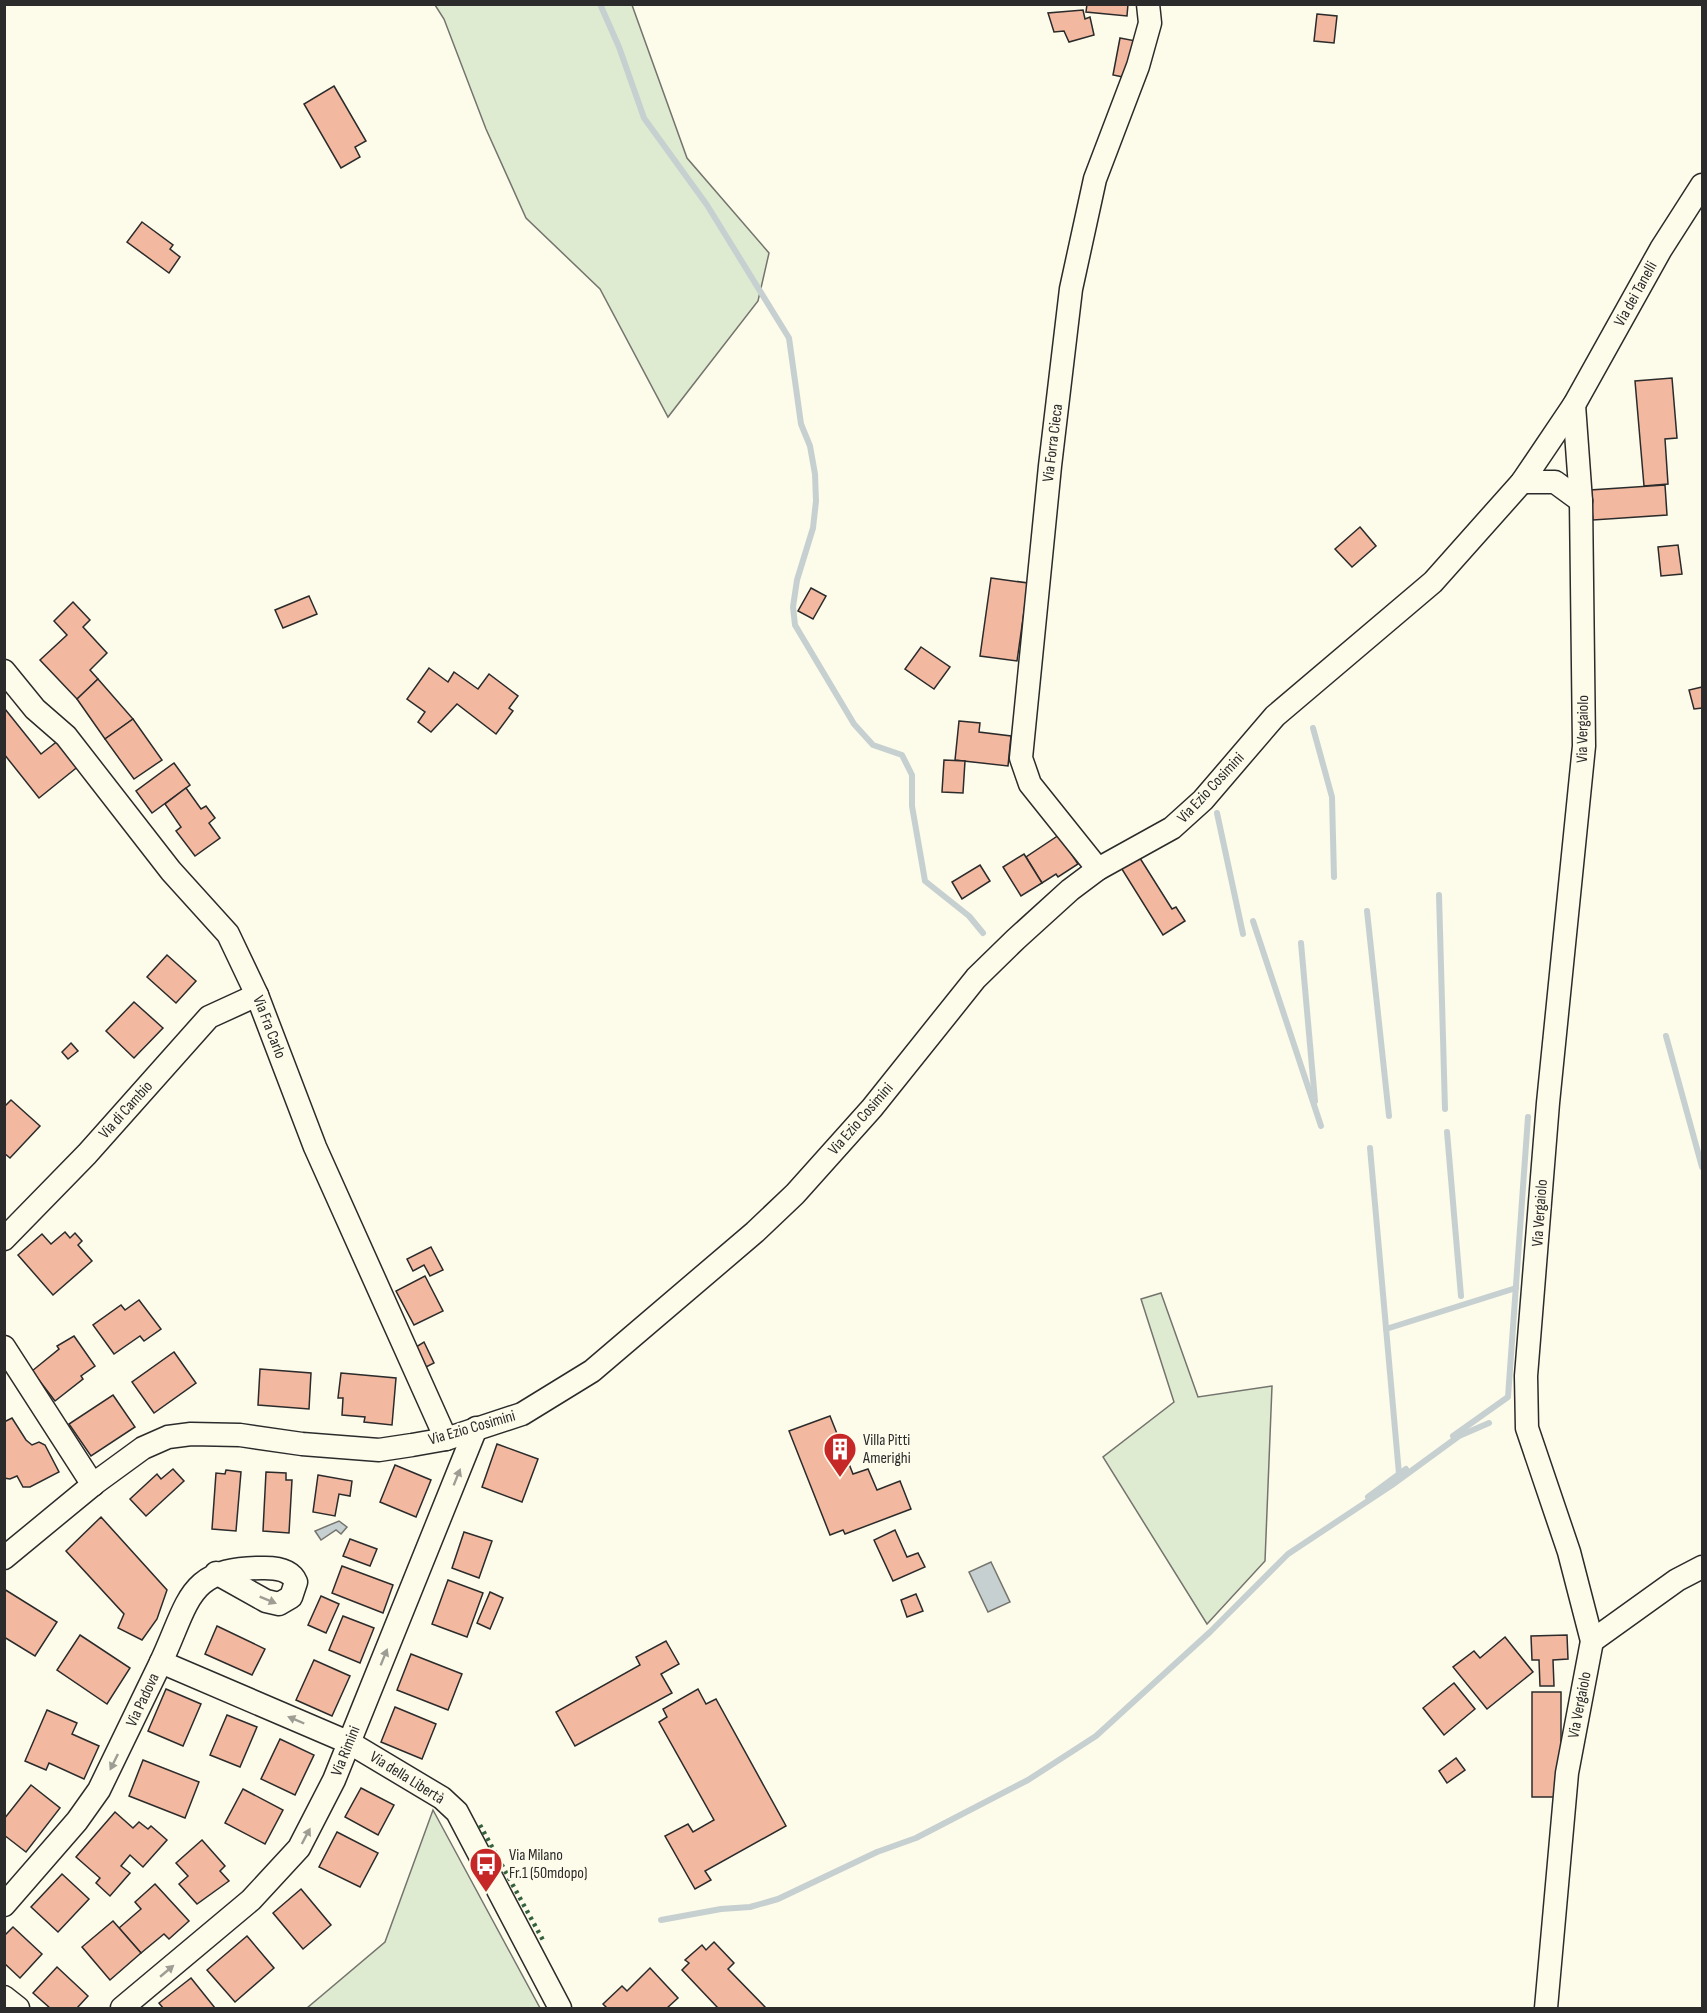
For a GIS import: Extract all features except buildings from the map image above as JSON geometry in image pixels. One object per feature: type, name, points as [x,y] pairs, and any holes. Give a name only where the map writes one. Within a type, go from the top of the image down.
[{"type":"street","name":"Via Forra Cieca","points":[[1098,869],[1030,784],[1021,758],[1050,466],[1071,289],[1095,179],[1138,66],[1150,23],[1148,4]]},
{"type":"street","name":"Via dei Tanelli","points":[[1574,405],[1661,249],[1702,185]]},
{"type":"street","name":"Via Ezio Cosimini","points":[[4,1558],[93,1485],[143,1448],[168,1437],[191,1434],[240,1434],[302,1444],[379,1449],[446,1438],[522,1414],[592,1371],[755,1232],[795,1194],[872,1108],[976,978],[1031,924],[1098,869],[1172,828],[1203,800],[1275,716],[1433,582],[1522,482],[1574,405]]},
{"type":"street","name":"Via Vergaiolo","points":[[1546,2008],[1567,1773],[1592,1641],[1569,1552],[1527,1428],[1526,1376],[1548,1103],[1584,746],[1581,501],[1574,405]]},
{"type":"street","points":[[1522,482],[1555,482],[1581,501]]},
{"type":"street","name":"Via Fra Carlo","points":[[4,671],[35,709],[66,736],[171,871],[228,934],[257,995],[315,1147],[446,1438]]},
{"type":"street","name":"Via di Cambio","points":[[4,1239],[87,1154],[209,1017],[257,995]]},
{"type":"street","points":[[4,1347],[93,1485]]},
{"type":"street","name":"Via Rimini","points":[[122,2008],[251,1900],[292,1859],[334,1780],[350,1743],[476,1428]]},
{"type":"street","points":[[1592,1641],[1677,1580],[1702,1567]]},
{"type":"street","points":[[161,1662],[195,1589],[216,1573]]},
{"type":"street","name":"Via Padova","points":[[4,1905],[77,1821],[99,1790],[161,1662],[350,1743]]},
{"type":"street","name":"Via della Libertà","points":[[350,1743],[442,1798],[457,1812],[560,2008]]},
{"type":"street","points":[[4,1996],[18,2008]]},
{"type":"green space","points":[[435,5],[632,5],[687,158],[769,253],[758,301],[668,417],[600,289],[526,218],[486,129],[444,19]]},
{"type":"green space","points":[[1161,1293],[1198,1397],[1272,1386],[1265,1561],[1207,1624],[1103,1457],[1174,1402],[1141,1299]]},
{"type":"green space","points":[[433,1810],[540,2008],[307,2008],[385,1942]]},
{"type":"shaded area","points":[[339,1521],[347,1527],[341,1534],[336,1530],[321,1540],[315,1531]]},
{"type":"shaded area","points":[[991,1562],[1010,1602],[988,1612],[969,1572]]},
{"type":"waterway","points":[[600,4],[619,47],[644,118],[707,205],[789,338],[801,424],[810,446],[815,474],[816,501],[813,528],[797,580],[793,607],[795,625],[854,724],[873,745],[902,755],[912,775],[912,806],[925,881],[969,916],[983,933]]},
{"type":"waterway","points":[[1313,728],[1332,797],[1334,877]]},
{"type":"waterway","points":[[1217,813],[1243,934]]},
{"type":"waterway","points":[[1439,895],[1445,1109]]},
{"type":"waterway","points":[[1367,911],[1389,1116]]},
{"type":"waterway","points":[[1253,921],[1321,1126]]},
{"type":"waterway","points":[[1301,943],[1315,1101]]},
{"type":"waterway","points":[[1666,1036],[1702,1167]]},
{"type":"waterway","points":[[1453,1436],[1508,1397],[1528,1117]]},
{"type":"waterway","points":[[1447,1132],[1461,1296]]},
{"type":"waterway","points":[[1370,1148],[1399,1474]]},
{"type":"waterway","points":[[1386,1329],[1516,1288]]},
{"type":"waterway","points":[[661,1920],[721,1909],[750,1907],[778,1899],[877,1852],[916,1838],[1028,1780],[1096,1736],[1210,1632],[1288,1554],[1392,1485],[1459,1436],[1489,1423]]},
{"type":"waterway","points":[[1368,1497],[1406,1469]]},
{"type":"hedge","points":[[480,1825],[544,1942]]},
{"type":"place","name":"Villa Pitti Amerighi","points":[[840,1478]]},
{"type":"place","name":"Via Milano Fr.1 (50mdopo)","points":[[486,1893]]}]
